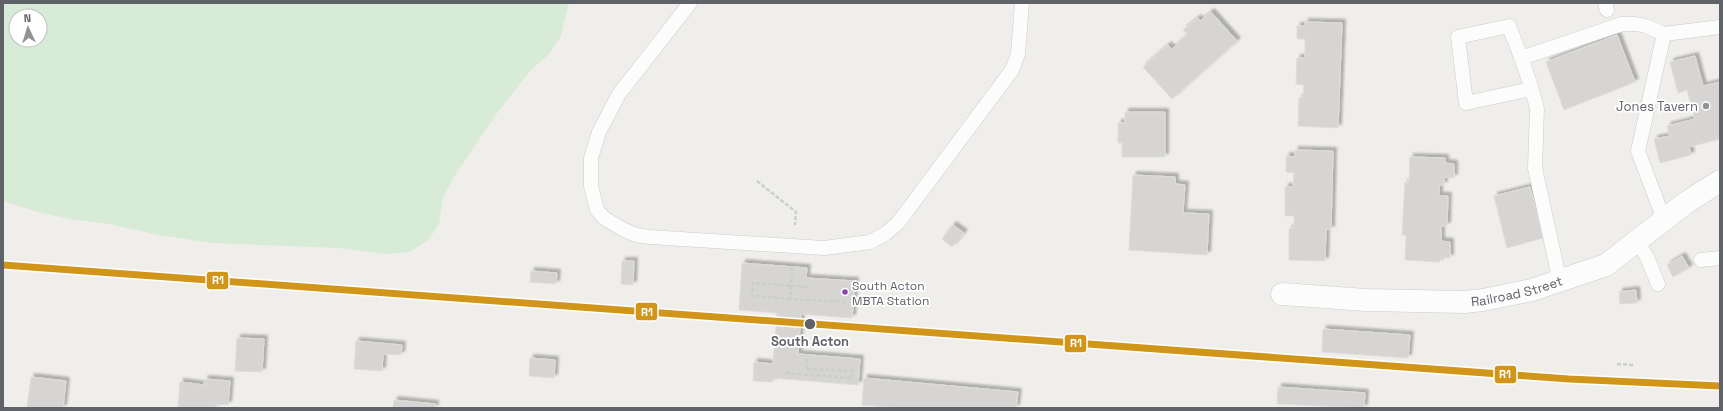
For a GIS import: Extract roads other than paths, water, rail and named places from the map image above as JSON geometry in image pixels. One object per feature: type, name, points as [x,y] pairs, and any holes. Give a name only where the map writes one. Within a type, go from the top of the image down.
[{"type":"street","name":"Railroad Street","points":[[1282,294],[1366,300],[1464,302],[1500,297],[1560,282],[1606,265],[1664,220],[1720,181]]},
{"type":"lane","points":[[690,3],[619,94],[605,117],[594,146],[591,165],[591,186],[597,210],[612,225],[636,235],[824,248],[870,242],[885,234],[898,223],[1015,66],[1018,54],[1022,3]]},
{"type":"lane","points":[[1521,58],[1622,24],[1646,26],[1664,34],[1720,27]]},
{"type":"lane","points":[[1531,89],[1466,103],[1458,37],[1509,26],[1531,89],[1537,113],[1535,168],[1560,282]]},
{"type":"lane","points":[[1664,34],[1638,151],[1664,220]]},
{"type":"lane","points":[[1637,241],[1647,257],[1658,284]]},
{"type":"lane","points":[[1701,260],[1720,258]]},
{"type":"place","name":"Jones Tavern","points":[[1706,106]]},
{"type":"place","name":"South Acton MBTA Station","points":[[845,292]]},
{"type":"place","name":"South Acton","points":[[810,324]]}]
